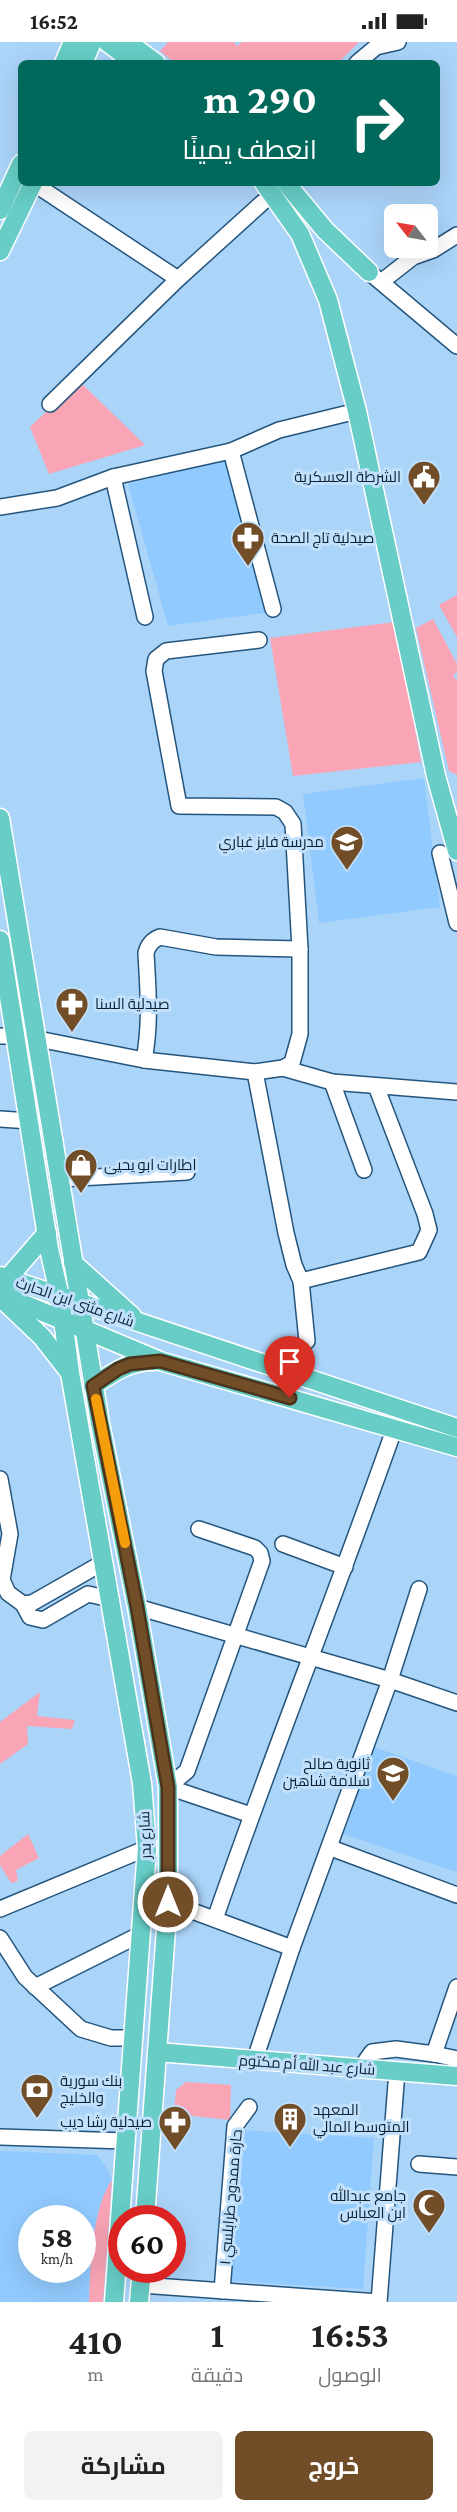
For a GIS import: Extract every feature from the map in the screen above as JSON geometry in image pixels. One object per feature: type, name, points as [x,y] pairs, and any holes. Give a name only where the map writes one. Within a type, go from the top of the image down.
[{"type":"main road","points":[[65,60],[73,42]]},
{"type":"main road","points":[[84,60],[92,42]]},
{"type":"main road","points":[[107,42],[131,60]]},
{"type":"main road","points":[[127,42],[152,60]]},
{"type":"main road","points":[[3,198],[18,170]]},
{"type":"main road","points":[[0,251],[32,186]]},
{"type":"main road","points":[[266,186],[300,234],[328,300],[357,411],[436,776],[448,852]]},
{"type":"main road","points":[[288,186],[325,230],[375,277]]},
{"type":"main road","name":"شارع بدر","points":[[0,818],[93,1386],[137,1607],[168,1787],[168,1902],[146,2205]]},
{"type":"main road","name":"شارع بدر","points":[[0,940],[8,1036],[30,1121],[47,1233],[60,1297],[70,1373],[142,1783],[147,1848],[114,2302]]},
{"type":"main road","points":[[8,1036],[38,1039]]},
{"type":"main road","points":[[2,1287],[47,1233]]},
{"type":"main road","points":[[74,1263],[143,1325]]},
{"type":"main road","points":[[2,1287],[85,1331],[160,1361],[395,1427],[457,1447]]},
{"type":"main road","points":[[2,1287],[70,1373]]},
{"type":"main road","name":"شارع مثنى ابن الحارث","points":[[2,1287],[81,1302],[143,1325],[457,1428]]},
{"type":"main road","points":[[93,1386],[118,1369],[130,1364],[160,1361]]},
{"type":"main road","points":[[80,1425],[100,1424]]},
{"type":"main road","name":"شارع عبد اللّه أم مكتوم","points":[[157,2052],[254,2062],[457,2076]]},
{"type":"street","points":[[361,60],[376,47],[399,42]]},
{"type":"street","points":[[38,186],[178,279]]},
{"type":"street","points":[[50,404],[178,279],[263,202]]},
{"type":"street","points":[[457,235],[434,250],[413,257],[375,277],[457,346]]},
{"type":"street","points":[[0,507],[57,498],[113,477],[231,451],[279,430],[357,411]]},
{"type":"street","points":[[231,451],[273,609]]},
{"type":"street","points":[[113,477],[145,617]]},
{"type":"street","points":[[38,1039],[144,1060],[255,1072],[283,1068],[292,1063],[300,1034],[300,950],[293,824],[290,817],[276,807],[179,806],[154,670],[156,659],[166,651],[259,640]]},
{"type":"street","points":[[448,852],[457,923]]},
{"type":"street","points":[[144,1060],[150,1011],[146,953],[148,945],[155,939],[160,937],[216,947],[300,950]]},
{"type":"street","points":[[283,1068],[332,1082],[457,1092]]},
{"type":"street","points":[[255,1072],[286,1233],[294,1265],[301,1281],[307,1341]]},
{"type":"street","points":[[332,1082],[364,1170]]},
{"type":"street","points":[[301,1281],[419,1252],[429,1230],[376,1086]]},
{"type":"street","points":[[0,1119],[30,1121]]},
{"type":"street","points":[[60,1179],[188,1172]]},
{"type":"street","points":[[215,1919],[251,1815],[345,1567],[395,1427]]},
{"type":"street","points":[[0,1479],[10,1534],[2,1580],[8,1593],[23,1604],[30,1617],[43,1620],[88,1594],[110,1599]]},
{"type":"street","points":[[168,1787],[187,1771],[262,1561],[260,1553],[255,1548],[199,1529]]},
{"type":"street","points":[[283,1544],[345,1567]]},
{"type":"street","points":[[23,1604],[32,1603],[104,1562]]},
{"type":"street","points":[[254,2062],[292,1948],[331,1848],[390,1680],[419,1589]]},
{"type":"street","points":[[137,1607],[311,1656],[457,1703]]},
{"type":"street","points":[[168,1787],[251,1815]]},
{"type":"street","points":[[0,1909],[147,1848]]},
{"type":"street","points":[[331,1848],[457,1895]]},
{"type":"street","points":[[168,1902],[292,1948]]},
{"type":"street","points":[[35,1987],[141,1934]]},
{"type":"street","points":[[0,1938],[18,1968],[35,1987],[81,2029],[111,2037],[132,2038]]},
{"type":"street","points":[[434,2054],[457,1988]]},
{"type":"street","points":[[360,2069],[372,2052],[396,2049],[457,2059]]},
{"type":"street","points":[[140,2286],[379,2302],[397,2071]]},
{"type":"street","name":"حارة ممدوح طرابلسي ١","points":[[222,2291],[235,2126],[249,2107]]},
{"type":"street","points":[[0,2137],[126,2141]]},
{"type":"street","points":[[419,2164],[457,2167]]},
{"type":"shaded area","points":[[168,42],[234,42],[237,46],[242,42],[359,42],[341,60],[171,60],[160,51]]},
{"type":"shaded area","points":[[79,381],[145,445],[49,474],[30,427]]},
{"type":"shaded area","points":[[227,459],[271,612],[168,626],[128,484]]},
{"type":"shaded area","points":[[457,595],[457,637],[439,605]]},
{"type":"shaded area","points":[[433,619],[457,664],[457,671],[453,676],[457,680],[457,775],[449,771],[416,628]]},
{"type":"shaded area","points":[[395,622],[421,762],[293,776],[270,638]]},
{"type":"shaded area","points":[[424,778],[440,907],[319,923],[303,794]]},
{"type":"shaded area","points":[[40,1692],[37,1716],[75,1720],[72,1729],[27,1726],[28,1744],[0,1764],[0,1722]]},
{"type":"shaded area","name":"ثانوية صالح سلامة شاهين","points":[[374,1747],[457,1776],[457,1872],[344,1834]]},
{"type":"shaded area","points":[[28,1834],[39,1858],[16,1870],[18,1881],[11,1883],[0,1865],[0,1856]]},
{"type":"shaded area","points":[[186,2082],[231,2085],[230,2120],[174,2114],[176,2090]]},
{"type":"shaded area","points":[[241,2130],[374,2138],[363,2289],[230,2281]]},
{"type":"shaded area","points":[[0,2151],[97,2155],[107,2168],[112,2180],[110,2205],[108,2205],[103,2302],[0,2302]]},
{"type":"shaded area","points":[[112,2180],[110,2205],[108,2205],[103,2302],[89,2302],[90,2283],[96,2283],[96,2222],[105,2192]]},
{"type":"slow traffic","points":[[96,1399],[125,1543]]},
{"type":"place","name":"الشرطة العسكرية","points":[[424,506]]},
{"type":"place","name":"صيدلية تاج الصحة","points":[[248,567]]},
{"type":"place","name":"مدرسة فايز غباري","points":[[347,871]]},
{"type":"place","name":"صيدلية السنا","points":[[72,1033]]},
{"type":"place","name":"اطارات ابو يحيى","points":[[81,1194]]},
{"type":"place","name":"ثانوية صالح سلامة شاهين","points":[[393,1802]]},
{"type":"place","name":"بنك سورية والخليج","points":[[37,2119]]},
{"type":"place","name":"المعهد المتوسط المالي","points":[[290,2148]]},
{"type":"place","name":"صيدلية رشا ديب","points":[[175,2151]]},
{"type":"place","name":"جامع عبدالله ابن العباس","points":[[429,2234]]},
{"type":"route","points":[[168,1902],[168,1787],[137,1607],[93,1386],[118,1369],[130,1364],[141,1361],[160,1361],[290,1398]]}]
